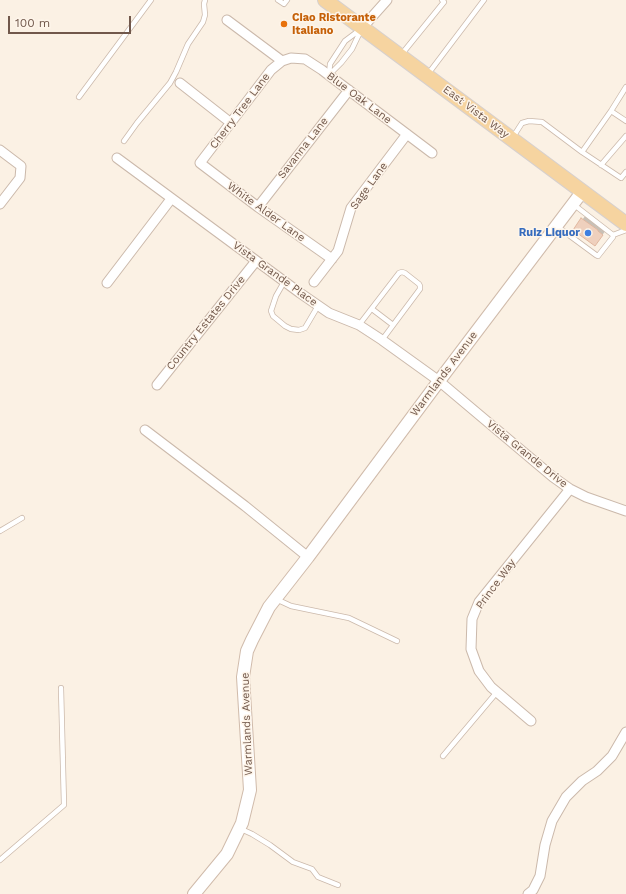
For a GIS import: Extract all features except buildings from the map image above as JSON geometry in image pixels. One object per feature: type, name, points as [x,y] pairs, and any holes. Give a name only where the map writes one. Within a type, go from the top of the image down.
[{"type":"main road","name":"East Vista Way","points":[[325,0],[626,224]]},
{"type":"street","points":[[362,28],[387,0]]},
{"type":"street","points":[[227,20],[282,61]]},
{"type":"street","name":"Blue Oak Lane","points":[[282,61],[291,58],[305,59],[329,75],[432,153]]},
{"type":"street","name":"Cherry Tree Lane","points":[[200,163],[271,70],[282,61]]},
{"type":"street","points":[[180,83],[231,122]]},
{"type":"street","name":"Savanna Lane","points":[[258,207],[349,90]]},
{"type":"street","name":"Sage Lane","points":[[314,282],[338,251],[351,208],[407,134]]},
{"type":"street","points":[[0,150],[21,166],[20,178],[0,204]]},
{"type":"street","name":"Vista Grande Place","points":[[117,158],[318,306],[360,325],[439,381]]},
{"type":"street","name":"White Alder Lane","points":[[200,163],[258,207],[332,259]]},
{"type":"street","name":"Warmlands Avenue","points":[[194,894],[227,854],[242,823],[250,790],[243,677],[247,651],[269,607],[582,192]]},
{"type":"street","points":[[107,283],[172,199]]},
{"type":"street","name":"Country Estates Drive","points":[[157,385],[256,261]]},
{"type":"street","name":"Vista Grande Drive","points":[[439,381],[553,477],[570,489],[586,497],[626,511]]},
{"type":"street","points":[[144,430],[245,506],[308,557]]},
{"type":"street","name":"Prince Way","points":[[531,721],[491,687],[479,672],[471,649],[472,619],[479,602],[570,489]]},
{"type":"street","points":[[528,894],[540,876],[545,845],[552,821],[566,797],[582,780],[597,771],[612,756],[626,732]]},
{"type":"lane","points":[[79,97],[151,0]]},
{"type":"lane","points":[[124,141],[136,123],[170,83],[188,44],[204,22],[205,0]]},
{"type":"lane","points":[[278,0],[285,2]]},
{"type":"lane","points":[[400,56],[444,2],[442,0]]},
{"type":"lane","points":[[427,75],[484,0]]},
{"type":"lane","points":[[329,75],[330,64],[345,41],[362,28]]},
{"type":"lane","points":[[329,75],[352,49],[362,28]]},
{"type":"lane","points":[[582,152],[626,87]]},
{"type":"lane","points":[[611,111],[626,121]]},
{"type":"lane","points":[[512,139],[522,123],[529,121],[542,122],[582,152],[621,178],[626,172]]},
{"type":"lane","points":[[602,166],[626,136]]},
{"type":"lane","points":[[573,204],[613,235]]},
{"type":"lane","points":[[557,226],[598,256],[613,238],[613,235],[626,230]]},
{"type":"lane","points":[[360,325],[399,273],[404,273],[419,284],[420,289],[382,340]]},
{"type":"lane","points":[[284,282],[276,296],[271,311],[273,316],[285,326],[291,329],[299,330],[305,328],[318,306]]},
{"type":"lane","points":[[372,309],[393,325]]},
{"type":"lane","points":[[0,531],[22,518]]},
{"type":"lane","points":[[276,599],[290,606],[349,618],[397,641]]},
{"type":"lane","points":[[0,860],[64,805],[61,688]]},
{"type":"lane","points":[[443,756],[497,692]]},
{"type":"lane","points":[[239,828],[270,845],[293,862],[312,868],[318,877],[338,885]]},
{"type":"place","name":"Ciao Ristorante Italiano","points":[[284,24]]},
{"type":"place","name":"Ruiz Liquor","points":[[588,233]]}]
